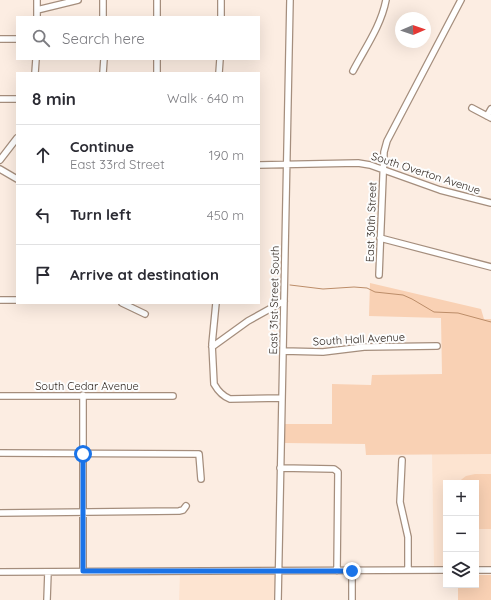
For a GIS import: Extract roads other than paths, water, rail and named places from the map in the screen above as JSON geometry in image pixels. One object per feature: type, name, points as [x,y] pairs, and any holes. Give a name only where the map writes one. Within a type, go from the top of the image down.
[{"type":"street","points":[[37,0],[37,16]]},
{"type":"street","points":[[37,10],[78,0]]},
{"type":"street","points":[[103,0],[103,16]]},
{"type":"street","points":[[157,16],[158,0]]},
{"type":"street","points":[[221,0],[221,16]]},
{"type":"street","name":"East 31st Street South","points":[[278,600],[290,0]]},
{"type":"street","points":[[353,71],[380,22],[384,12],[386,0]]},
{"type":"street","name":"East 30th Street","points":[[379,275],[382,170],[387,141],[461,0]]},
{"type":"street","points":[[0,39],[16,39]]},
{"type":"street","points":[[35,72],[36,60]]},
{"type":"street","points":[[103,72],[104,60]]},
{"type":"street","points":[[156,72],[157,60]]},
{"type":"street","points":[[220,60],[220,72]]},
{"type":"street","points":[[0,99],[16,99]]},
{"type":"street","points":[[472,108],[489,117],[491,108]]},
{"type":"street","points":[[0,160],[16,139]]},
{"type":"street","name":"South Overton Avenue","points":[[260,165],[358,163],[370,165],[440,190],[491,203]]},
{"type":"street","points":[[0,169],[16,178]]},
{"type":"street","points":[[380,238],[491,267]]},
{"type":"street","points":[[0,300],[16,300]]},
{"type":"street","points":[[212,347],[248,321],[284,301]]},
{"type":"street","points":[[124,304],[146,314]]},
{"type":"street","points":[[216,304],[212,347],[214,384],[216,389],[224,397],[235,400],[282,398]]},
{"type":"street","name":"South Hall Avenue","points":[[283,351],[323,352],[364,347],[437,346]]},
{"type":"street","points":[[83,395],[83,571]]},
{"type":"street","name":"South Cedar Avenue","points":[[0,396],[173,396]]},
{"type":"street","points":[[0,453],[199,454],[201,479]]},
{"type":"street","points":[[402,460],[400,502],[408,537],[408,570]]},
{"type":"street","points":[[280,468],[334,469],[338,472],[337,571]]},
{"type":"street","points":[[0,513],[179,512],[186,506]]},
{"type":"street","points":[[0,572],[443,570]]},
{"type":"street","points":[[479,570],[491,570]]},
{"type":"street","points":[[352,571],[352,600]]},
{"type":"street","points":[[47,600],[48,572]]},
{"type":"waterway","points":[[290,285],[323,289],[354,287],[367,288],[375,292],[403,295],[434,312],[458,313],[491,322]]}]
